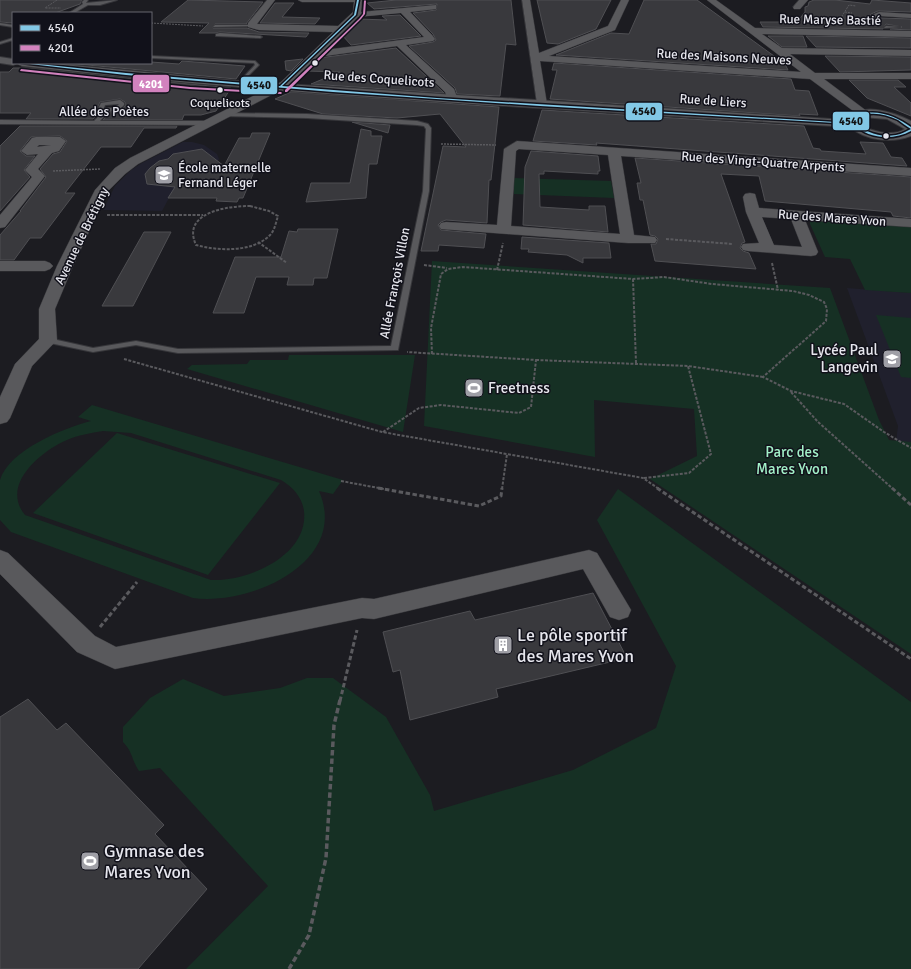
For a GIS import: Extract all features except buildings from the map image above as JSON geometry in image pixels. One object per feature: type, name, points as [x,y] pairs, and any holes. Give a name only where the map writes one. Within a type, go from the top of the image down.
[{"type":"street","points":[[272,0],[251,23],[253,26],[341,29]]},
{"type":"street","points":[[302,0],[358,0]]},
{"type":"street","points":[[353,0],[358,0]]},
{"type":"street","points":[[358,0],[355,15],[433,7],[424,0]]},
{"type":"street","points":[[526,0],[542,104]]},
{"type":"street","points":[[535,57],[549,54],[612,28],[626,0]]},
{"type":"street","points":[[711,0],[728,10],[778,51],[864,114]]},
{"type":"street","points":[[798,7],[804,0]]},
{"type":"street","points":[[316,54],[430,39],[416,25],[416,21],[403,10]]},
{"type":"street","points":[[875,23],[872,20],[874,16],[879,14],[911,16]]},
{"type":"street","name":"Avenue de Brétigny","points":[[48,340],[47,309],[102,190],[120,171],[144,155],[281,86],[355,15]]},
{"type":"street","name":"Rue Maryse Bastié","points":[[850,17],[875,23],[892,23],[909,33]]},
{"type":"street","name":"Rue Maryse Bastié","points":[[753,31],[909,33]]},
{"type":"street","points":[[400,44],[450,91],[452,98]]},
{"type":"street","points":[[778,51],[911,53]]},
{"type":"street","name":"Rue des Maisons Neuves","points":[[535,57],[553,60],[813,76],[911,76]]},
{"type":"street","points":[[0,60],[12,62]]},
{"type":"street","name":"Rue des Coquelicots","points":[[31,64],[121,74],[239,84],[452,98]]},
{"type":"street","name":"Rue de Liers","points":[[452,98],[852,124]]},
{"type":"street","points":[[864,114],[895,118],[911,127],[903,135],[887,136],[870,133],[852,124],[850,121],[854,116],[864,114]]},
{"type":"street","name":"Rue des Vingt-Quatre Arpents","points":[[512,146],[522,145],[911,172]]},
{"type":"street","points":[[504,230],[510,149],[512,146]]},
{"type":"street","points":[[0,224],[39,176],[31,170],[48,150]]},
{"type":"street","points":[[614,152],[628,239]]},
{"type":"street","points":[[750,197],[753,212],[768,248]]},
{"type":"street","points":[[0,199],[20,199]]},
{"type":"street","name":"Rue des Mares Yvon","points":[[753,212],[911,223]]},
{"type":"street","points":[[748,247],[811,252],[796,215]]},
{"type":"street","points":[[446,226],[650,240]]},
{"type":"street","points":[[0,266],[45,266]]},
{"type":"street","points":[[0,418],[24,364],[48,340]]},
{"type":"street","points":[[0,560],[86,644],[116,658],[362,608],[374,609],[590,559],[619,610]]},
{"type":"lane","points":[[73,12],[87,2],[104,4],[115,0]]},
{"type":"lane","points":[[0,24],[12,26]]},
{"type":"lane","points":[[215,26],[253,26]]},
{"type":"lane","points":[[224,29],[234,26]]},
{"type":"lane","points":[[886,27],[898,27]]},
{"type":"lane","points":[[220,34],[218,35],[260,37]]},
{"type":"lane","points":[[0,43],[12,39]]},
{"type":"lane","points":[[0,43],[12,44]]},
{"type":"lane","points":[[152,57],[255,62],[257,65],[239,84]]},
{"type":"lane","points":[[95,123],[106,111]]},
{"type":"lane","name":"Allée François Villon","points":[[48,340],[93,350],[136,343],[178,351],[395,348],[426,191],[429,130],[426,125],[417,122],[307,116],[224,115]]},
{"type":"lane","name":"Allée des Poètes","points":[[0,122],[208,123]]},
{"type":"path","points":[[57,0],[45,8],[78,9]]},
{"type":"path","points":[[850,17],[849,6],[856,6]]},
{"type":"path","points":[[152,23],[215,26]]},
{"type":"path","points":[[428,144],[512,146]]},
{"type":"path","points":[[37,175],[49,171],[83,169],[120,171]]},
{"type":"path","points":[[90,214],[202,215],[216,210],[245,205],[269,210],[278,216],[272,233],[258,242],[248,246],[217,250],[196,245],[191,232],[202,215]]},
{"type":"path","points":[[497,270],[504,230]]},
{"type":"path","points":[[650,240],[656,238],[738,244],[748,247]]},
{"type":"path","points":[[258,242],[287,263]]},
{"type":"path","points":[[768,248],[778,290]]},
{"type":"path","points":[[411,264],[448,268],[463,267],[633,279],[664,277],[712,284],[778,290],[809,295],[824,302],[827,309],[826,321],[762,377]]},
{"type":"path","points":[[432,354],[430,328],[441,274],[448,268]]},
{"type":"path","points":[[633,279],[636,363]]},
{"type":"path","points":[[395,348],[417,354],[688,366],[762,377],[791,391],[844,404],[884,432],[911,448]]},
{"type":"path","points":[[93,350],[382,432],[643,478],[689,473],[711,454],[688,366]]},
{"type":"path","points":[[382,432],[419,408],[441,405],[519,413],[532,407],[536,360]]},
{"type":"path","points":[[791,391],[818,422],[911,506]]},
{"type":"path","points":[[341,481],[479,506],[501,496],[507,454]]},
{"type":"path","points":[[643,478],[911,660]]},
{"type":"path","points":[[86,644],[137,582]]},
{"type":"path","points":[[289,969],[309,935],[326,858],[332,781],[334,725],[362,608]]},
{"type":"shaded area","name":"École maternelle Fernand Léger","points":[[183,142],[192,142],[204,145],[217,154],[219,159],[213,172],[176,185],[162,211],[103,210],[115,186],[131,170]]},
{"type":"shaded area","name":"Lycée Paul Langevin","points":[[847,288],[911,293],[911,450],[895,449],[898,426]]},
{"type":"green space","points":[[514,178],[611,181],[614,198],[514,194]]},
{"type":"green space","points":[[815,220],[911,227],[911,293],[865,290],[850,259],[825,257],[810,224],[810,222]]},
{"type":"green space","name":"Parc des Mares Yvon","points":[[432,261],[830,288],[879,420],[889,440],[911,442],[911,654],[650,479],[697,456],[694,409],[594,400],[595,457],[424,426]]},
{"type":"green space","points":[[876,315],[911,318],[911,378],[901,377]]},
{"type":"green space","points":[[289,355],[415,355],[403,432],[187,369],[192,365],[247,364],[250,360],[288,360]]},
{"type":"green space","points":[[92,405],[343,480],[333,494],[319,491],[325,516],[320,539],[308,558],[289,574],[266,586],[241,595],[216,599],[193,598],[11,532],[0,520],[0,480],[5,469],[14,459],[39,442],[67,429],[91,421],[78,417]],"holes":[[[103,431],[131,433],[281,480],[293,489],[303,506],[303,527],[297,541],[286,553],[273,563],[258,571],[226,579],[211,580],[25,515],[19,504],[17,492],[20,481],[27,470],[46,452],[67,440],[85,434]]]},
{"type":"green space","points":[[117,433],[280,483],[208,575],[33,513]]},
{"type":"green space","points":[[618,489],[911,702],[911,969],[186,969],[268,886],[160,768],[139,771],[129,749],[123,742],[123,727],[150,698],[183,679],[224,696],[280,688],[307,678],[333,678],[386,717],[430,795],[434,811],[573,770],[656,728],[676,666],[597,520]]},
{"type":"transit line","name":"4540","points":[[281,86],[355,15],[358,0]]},
{"type":"transit line","name":"4201","points":[[286,91],[360,19],[364,14],[365,1]]},
{"type":"transit line","name":"4540","points":[[31,64],[126,74],[333,91],[852,124]]},
{"type":"transit line","name":"4201","points":[[21,70],[190,88],[281,93]]},
{"type":"transit line","name":"4540","points":[[911,128],[890,116],[873,113],[857,116],[851,121],[863,131],[880,136],[896,136],[911,130]]},
{"type":"place","name":"Coquelicots","points":[[220,90]]},
{"type":"place","name":"École maternelle Fernand Léger","points":[[164,175]]},
{"type":"place","name":"Lycée Paul Langevin","points":[[892,359]]},
{"type":"place","name":"Freetness","points":[[474,388]]},
{"type":"place","name":"Le pôle sportif des Mares Yvon","points":[[503,645]]},
{"type":"place","name":"Gymnase des Mares Yvon","points":[[90,861]]}]
